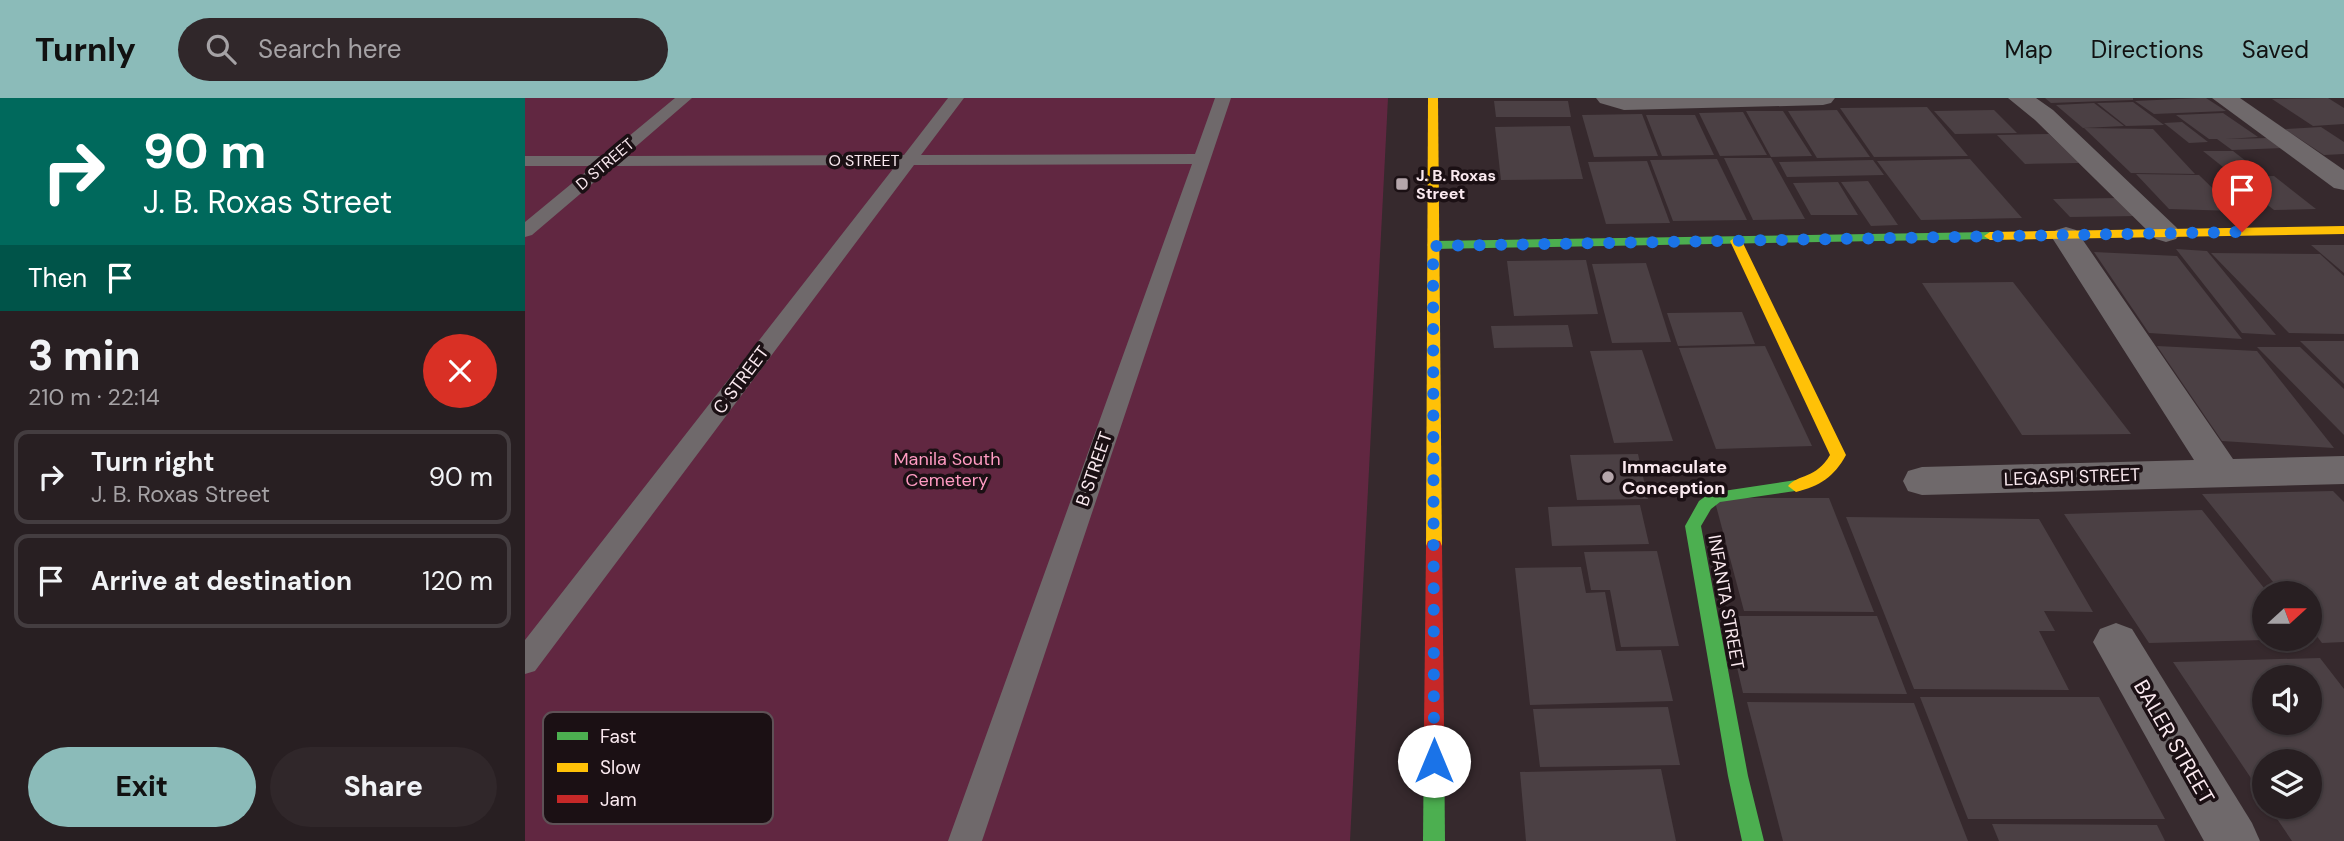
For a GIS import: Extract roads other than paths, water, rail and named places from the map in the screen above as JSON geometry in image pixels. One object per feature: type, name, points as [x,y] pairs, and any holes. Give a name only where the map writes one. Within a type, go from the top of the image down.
[{"type":"street","points":[[1433,98],[1434,841]]},
{"type":"street","points":[[1608,98],[1624,103],[1823,98]]},
{"type":"street","points":[[2020,98],[2044,115],[2166,233]]},
{"type":"street","points":[[2224,98],[2344,182]]},
{"type":"street","points":[[1433,246],[2344,230]]},
{"type":"street","points":[[2066,236],[2221,471]]},
{"type":"street","name":"INFANTA STREET","points":[[1736,241],[1839,455],[1836,465],[1823,476],[1804,483],[1776,490],[1715,497],[1704,506],[1693,526],[1738,776],[1753,841]]},
{"type":"street","name":"LEGASPI STREET","points":[[1922,481],[2221,471],[2344,470]]},
{"type":"street","name":"BALER STREET","points":[[2116,642],[2232,841]]},
{"type":"lane","name":"D STREET","points":[[525,231],[684,98]]},
{"type":"lane","name":"C STREET","points":[[525,662],[956,98]]},
{"type":"lane","name":"B STREET","points":[[965,841],[1223,98]]},
{"type":"lane","name":"O STREET","points":[[525,161],[1202,159]]},
{"type":"place","name":"J. B. Roxas Street","points":[[1402,184]]},
{"type":"place","name":"Immaculate Conception","points":[[1608,477]]},
{"type":"park label","name":"Manila South Cemetery","points":[[947,469]]}]
